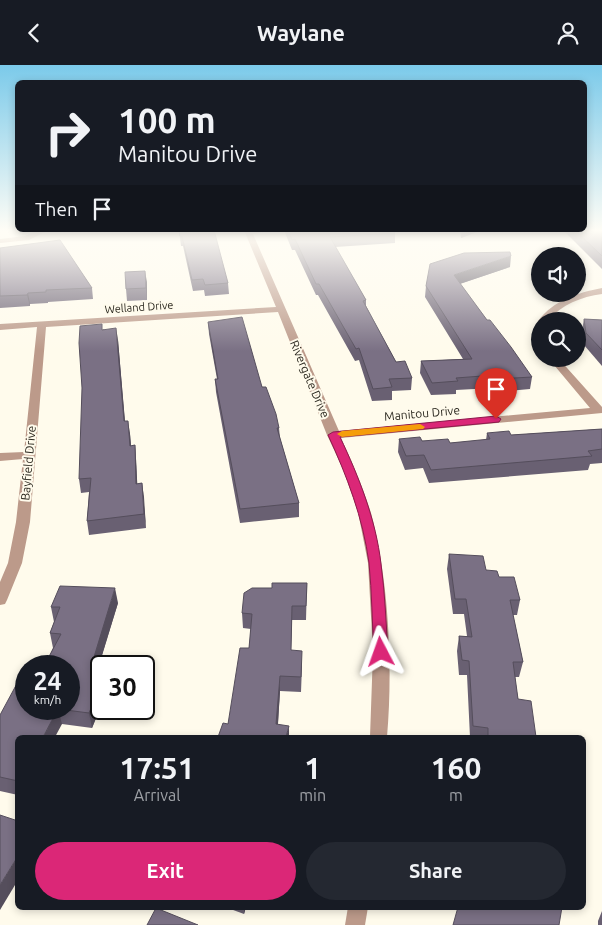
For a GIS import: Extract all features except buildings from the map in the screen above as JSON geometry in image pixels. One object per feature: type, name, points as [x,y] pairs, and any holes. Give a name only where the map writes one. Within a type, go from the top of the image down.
[{"type":"street","name":"Rivergate Drive","points":[[264,270],[349,469],[364,512],[375,563],[381,652],[379,735]]},
{"type":"street","points":[[551,312],[558,305],[582,295],[602,291]]},
{"type":"street","name":"Welland Drive","points":[[0,327],[280,309]]},
{"type":"street","name":"Bayfield Drive","points":[[0,600],[15,563],[23,522],[42,324]]},
{"type":"street","points":[[561,367],[599,410]]},
{"type":"street","name":"Manitou Drive","points":[[333,435],[599,410]]},
{"type":"street","points":[[0,457],[28,455]]},
{"type":"street","points":[[354,925],[357,910]]},
{"type":"slow traffic","points":[[342,434],[420,427]]},
{"type":"route","points":[[381,652],[375,563],[364,512],[349,469],[333,435],[496,419]]}]
